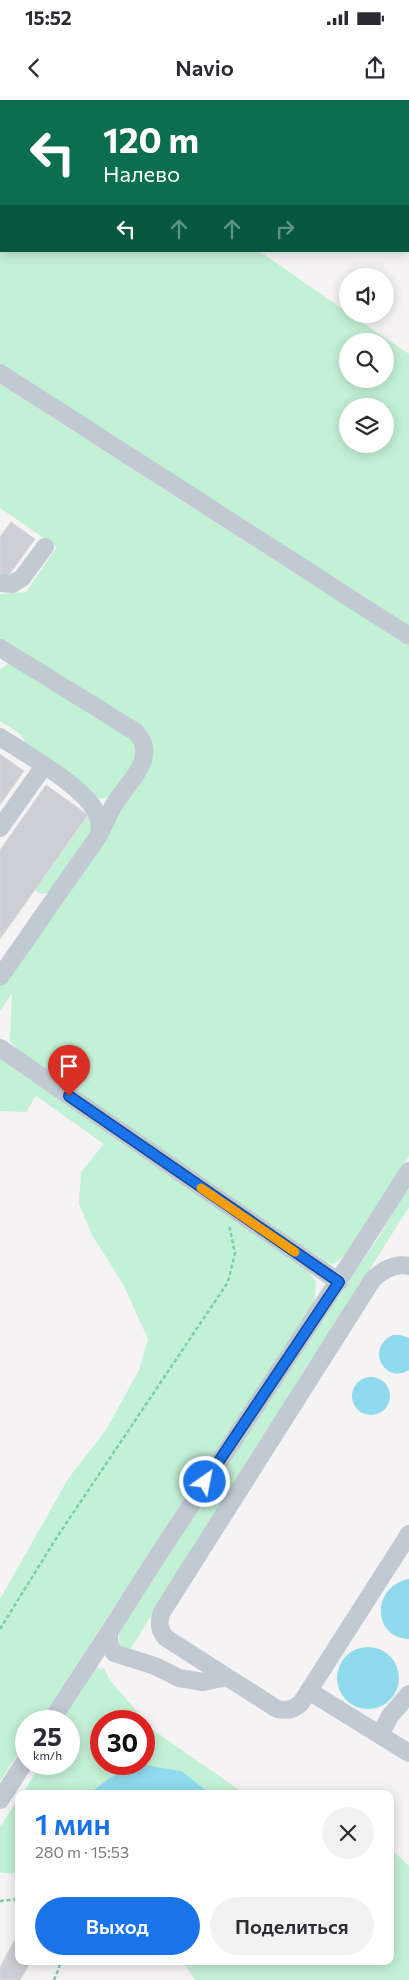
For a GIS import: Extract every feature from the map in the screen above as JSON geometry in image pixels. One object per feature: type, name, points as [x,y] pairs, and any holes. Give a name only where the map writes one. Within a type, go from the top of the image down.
[{"type":"street","points":[[0,373],[409,636]]},
{"type":"street","points":[[0,583],[12,584],[22,578],[45,547]]},
{"type":"street","points":[[0,977],[98,835],[116,802],[139,772],[144,756],[144,746],[136,732],[2,653]]},
{"type":"street","points":[[0,737],[70,784],[90,803],[98,817],[100,826],[98,835]]},
{"type":"street","points":[[0,828],[44,766]]},
{"type":"street","points":[[0,1048],[339,1282]]},
{"type":"street","points":[[58,1710],[226,1449],[339,1282],[409,1171]]},
{"type":"street","points":[[409,1266],[394,1267],[381,1272],[373,1279],[162,1612],[160,1632],[166,1638],[277,1709],[286,1711],[295,1709],[402,1558],[409,1534]]},
{"type":"street","points":[[109,1632],[109,1644],[114,1653],[155,1666],[179,1678],[203,1682],[227,1677]]},
{"type":"street","points":[[309,1691],[409,1753]]},
{"type":"street","points":[[380,1735],[390,1716],[409,1694]]},
{"type":"street","points":[[0,1800],[16,1775]]},
{"type":"path","points":[[0,1629],[57,1536],[228,1282],[236,1253],[222,1203]]},
{"type":"path","points":[[0,1901],[15,1899]]},
{"type":"path","points":[[54,1980],[59,1965]]},
{"type":"green space","points":[[0,252],[260,252],[339,306],[339,323],[363,323],[378,333],[339,333],[339,388],[394,388],[394,344],[409,354],[409,625],[0,363]]},
{"type":"green space","points":[[0,384],[409,645],[409,1156],[346,1254],[334,1264],[319,1261],[21,1055],[10,1041],[12,993],[0,1011],[0,986],[149,746],[0,643],[0,594],[26,592],[57,547],[0,508]]},
{"type":"green space","points":[[17,663],[136,742],[135,764],[109,797],[99,799],[90,794],[73,774],[28,746],[19,733],[0,721],[0,670],[6,665]]},
{"type":"green space","points":[[89,815],[95,829],[50,893],[41,894],[35,890]]},
{"type":"green space","points":[[0,1055],[305,1267],[316,1282],[314,1304],[193,1485],[47,1710],[15,1710],[15,1758],[0,1781],[0,1599],[68,1479],[106,1430],[139,1370],[148,1339],[123,1284],[92,1235],[79,1204],[81,1172],[104,1144],[36,1096],[26,1112],[0,1111]]},
{"type":"green space","points":[[409,1186],[409,1207],[128,1653],[120,1649],[118,1633],[253,1421],[378,1238]]},
{"type":"green space","points":[[104,1668],[109,1679],[136,1710],[90,1710],[90,1775],[144,1775],[108,1779],[94,1790],[25,1790],[34,1775],[80,1775],[80,1710],[68,1710],[92,1669]]},
{"type":"green space","points":[[155,1731],[239,1790],[206,1790],[181,1771],[155,1774]]},
{"type":"green space","points":[[15,1804],[15,1874],[0,1872],[0,1827]]},
{"type":"green space","points":[[394,1852],[409,1866],[409,1980],[195,1980],[186,1965],[394,1965]]},
{"type":"water","points":[[393,1335],[409,1338],[409,1370],[400,1373],[392,1373],[386,1369],[381,1363],[379,1355],[380,1348]]},
{"type":"water","points":[[371,1377],[385,1382],[390,1396],[385,1410],[371,1415],[357,1410],[352,1396],[357,1382]]},
{"type":"water","points":[[409,1579],[409,1639],[397,1636],[388,1630],[383,1621],[381,1611],[388,1591],[397,1584]]},
{"type":"water","points":[[368,1647],[380,1650],[390,1656],[396,1666],[399,1678],[396,1690],[390,1700],[380,1706],[368,1709],[356,1706],[346,1700],[340,1690],[337,1678],[340,1666],[346,1656],[356,1650]]},
{"type":"water","points":[[155,1767],[181,1771],[206,1790],[94,1790],[116,1775],[155,1775]]},
{"type":"building","points":[[11,522],[35,539],[7,578],[0,573],[0,537]]},
{"type":"building","points":[[0,754],[24,771],[0,805]]},
{"type":"building","points":[[46,785],[88,815],[0,939],[0,850]]},
{"type":"building","points":[[15,1941],[15,1965],[29,1965],[20,1980],[0,1980],[0,1967]]},
{"type":"slow traffic","points":[[201,1188],[295,1252]]},
{"type":"route","points":[[69,1096],[339,1282],[205,1482]]}]
